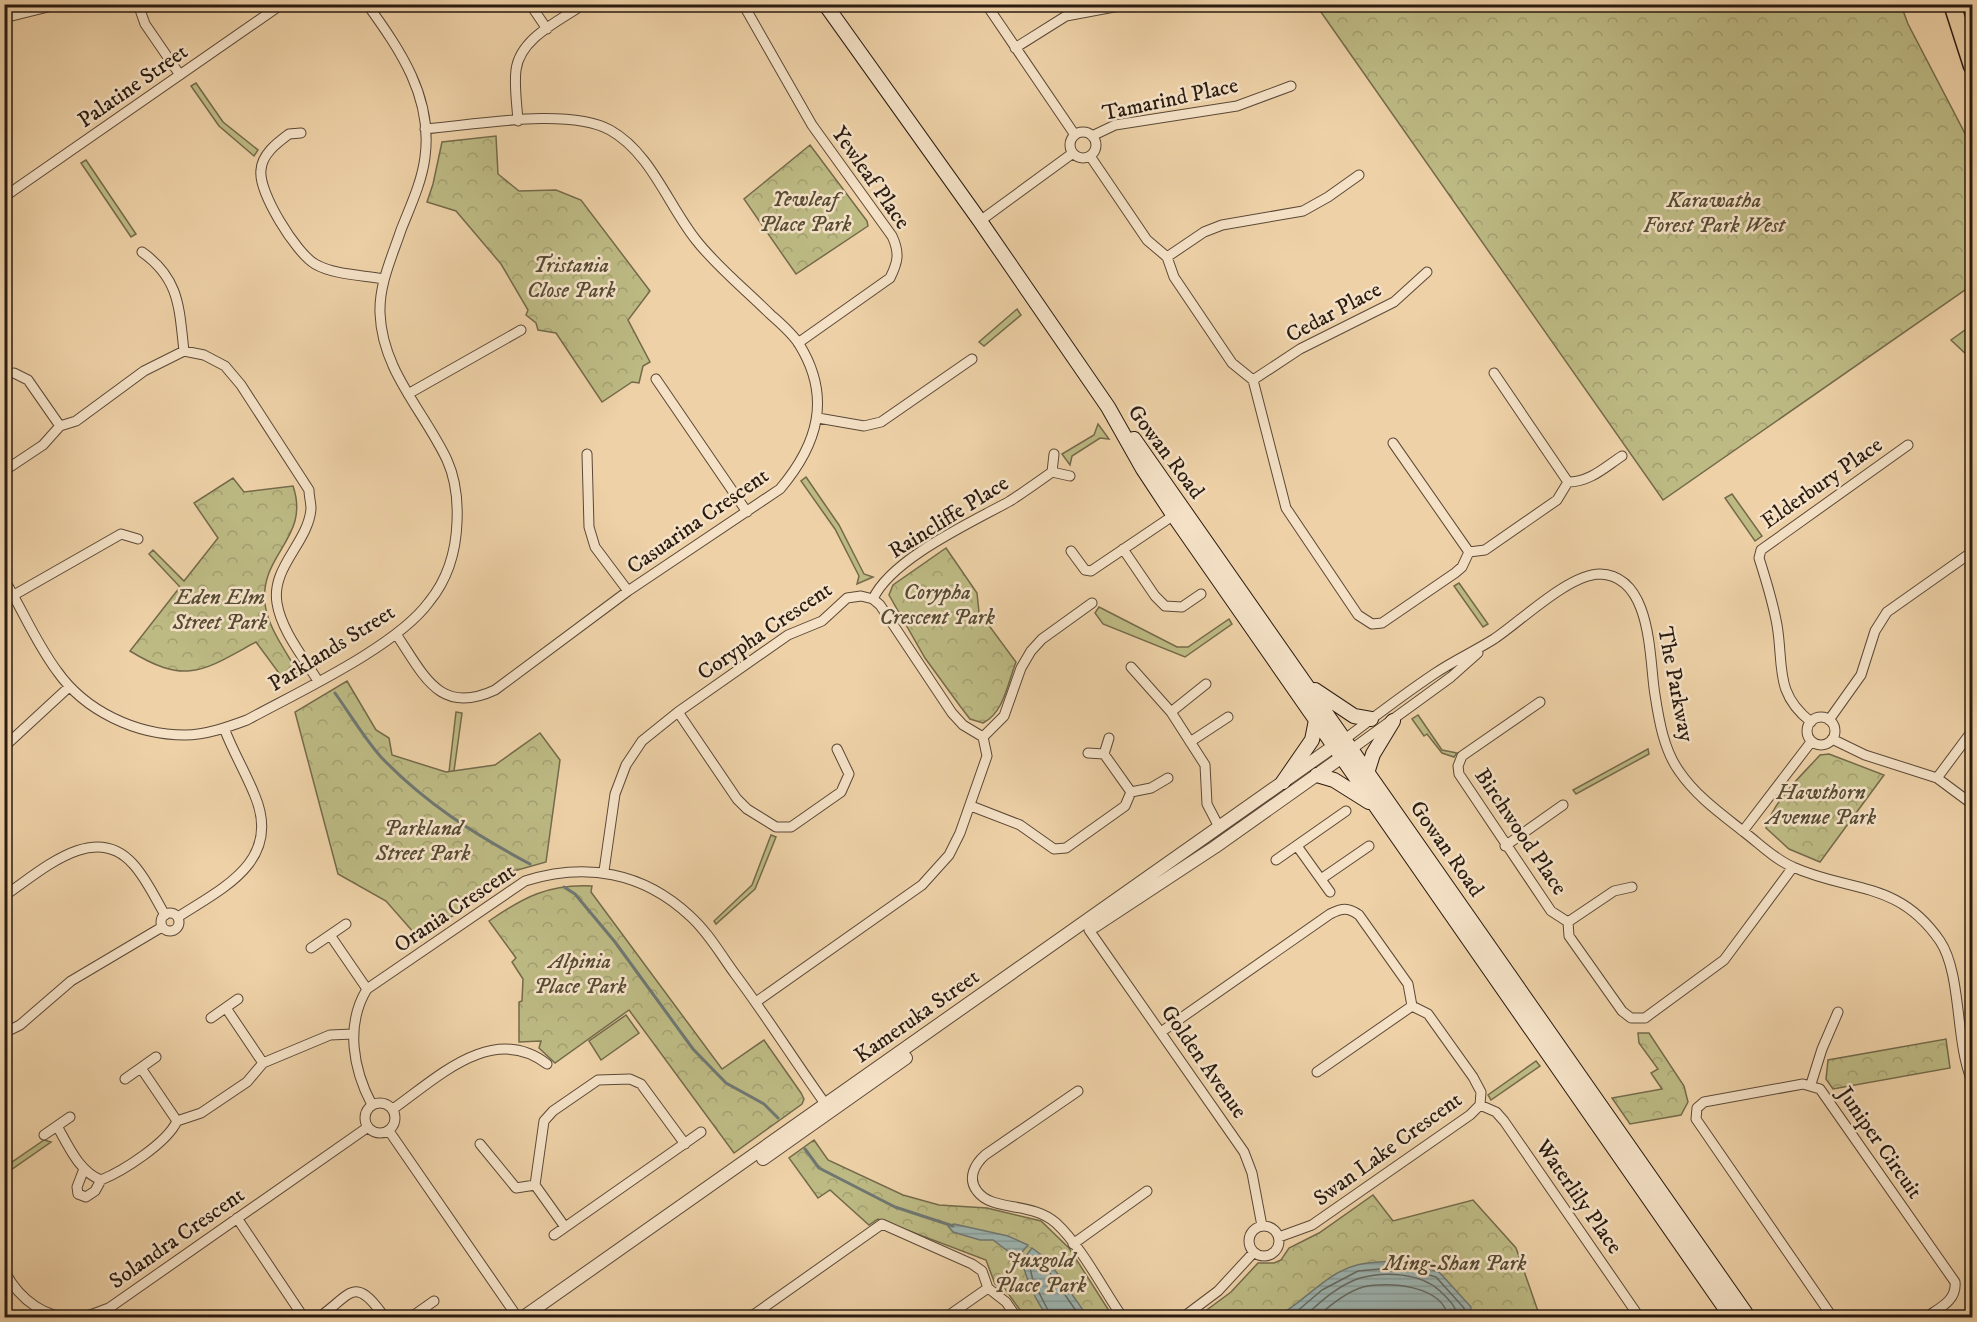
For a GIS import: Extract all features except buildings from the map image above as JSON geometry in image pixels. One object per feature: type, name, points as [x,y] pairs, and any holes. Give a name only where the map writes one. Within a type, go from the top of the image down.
[{"type":"highway","points":[[1952,4],[1972,66]]},
{"type":"main road","name":"Gowan Road","points":[[825,4],[980,221],[1108,407],[1121,420],[1316,720],[1368,770],[1749,1317]]},
{"type":"main road","name":"Gowan Road","points":[[1179,512],[1309,686],[1376,807],[1732,1317]]},
{"type":"main road","points":[[1309,686],[1354,716],[1371,719]]},
{"type":"main road","points":[[1283,782],[1312,740],[1316,720]]},
{"type":"main road","points":[[1368,770],[1373,754],[1393,721]]},
{"type":"main road","points":[[1317,775],[1334,780],[1376,807]]},
{"type":"street","points":[[4,18],[60,4]]},
{"type":"street","points":[[138,4],[145,24],[180,75]]},
{"type":"street","name":"Palatine Street","points":[[4,197],[282,4]]},
{"type":"street","name":"Parklands Street","points":[[4,579],[56,670],[69,687],[94,707],[120,722],[152,732],[186,735],[224,728],[247,720],[396,634],[429,603],[447,572],[457,539],[458,508],[454,480],[447,460],[391,365],[380,313],[384,279],[421,178],[425,156],[425,129],[414,76],[402,53],[367,4]]},
{"type":"street","points":[[530,4],[547,29]]},
{"type":"street","points":[[518,121],[516,70],[521,55],[530,42],[584,4]]},
{"type":"street","name":"Yewleaf Place","points":[[743,4],[812,125],[892,236],[899,250],[898,263],[890,278],[798,343]]},
{"type":"street","points":[[986,4],[1075,135]]},
{"type":"street","points":[[1015,48],[1066,16],[1130,4]]},
{"type":"street","name":"Tamarind Place","points":[[1092,135],[1115,125],[1237,106],[1290,86]]},
{"type":"street","name":"Casuarina Crescent","points":[[396,634],[432,686],[446,696],[461,700],[476,699],[495,690],[628,591],[780,489],[796,470],[809,447],[818,418],[817,389],[798,343],[702,249],[685,227],[642,158],[629,143],[609,130],[585,120],[518,121],[425,129]]},
{"type":"street","points":[[1084,132],[1092,135],[1096,148],[1090,156],[1079,158],[1073,153],[1071,142],[1075,135],[1084,132]]},
{"type":"street","points":[[301,133],[289,134],[264,158],[260,170],[263,190],[270,205],[300,249],[313,263],[326,269],[384,279]]},
{"type":"street","points":[[980,221],[1073,153]]},
{"type":"street","points":[[1090,156],[1147,240],[1167,257],[1174,277],[1232,363],[1253,380],[1286,508],[1358,615],[1372,624],[1382,623],[1455,573],[1462,567],[1469,552]]},
{"type":"street","points":[[1167,257],[1204,232],[1221,225],[1303,211],[1359,175]]},
{"type":"street","points":[[142,252],[159,264],[174,288],[184,351]]},
{"type":"street","name":"Cedar Place","points":[[1253,380],[1300,349],[1387,306],[1427,272]]},
{"type":"street","points":[[408,394],[521,330]]},
{"type":"street","points":[[4,471],[43,445],[60,426],[76,421],[144,371],[184,351],[204,355],[225,366],[241,385],[309,490],[311,509],[305,528],[282,570],[277,586],[276,602],[280,618],[318,681]]},
{"type":"street","points":[[818,418],[864,426],[880,422],[972,359]]},
{"type":"street","points":[[14,373],[28,380],[60,426]]},
{"type":"street","points":[[1494,373],[1568,482]]},
{"type":"street","points":[[656,379],[747,512]]},
{"type":"street","points":[[1394,443],[1469,552]]},
{"type":"street","name":"Elderbury Place","points":[[1811,722],[1794,706],[1782,682],[1777,626],[1760,558],[1761,550],[1908,445]]},
{"type":"street","points":[[587,454],[589,527],[595,547],[628,591]]},
{"type":"street","points":[[1054,454],[1052,472],[1070,476]]},
{"type":"street","points":[[1568,482],[1589,479],[1622,456]]},
{"type":"street","name":"Raincliffe Place","points":[[873,599],[886,578],[965,523],[1012,499],[1052,472]]},
{"type":"street","points":[[1469,552],[1485,550],[1557,500],[1568,482]]},
{"type":"street","points":[[1071,551],[1085,570],[1091,572],[1179,512]]},
{"type":"street","points":[[14,595],[121,534],[138,539]]},
{"type":"street","points":[[1123,549],[1155,596],[1166,606],[1182,607],[1201,594]]},
{"type":"street","points":[[1828,720],[1861,675],[1875,631],[1887,612],[1972,552]]},
{"type":"street","name":"The Parkway","points":[[1343,748],[1393,721],[1451,677],[1494,639],[1577,579],[1600,574],[1618,580],[1629,589],[1640,605],[1648,632],[1655,696],[1666,747],[1677,769],[1694,791],[1768,852],[1793,867],[1861,886],[1917,912],[1942,944],[1968,1050],[1972,1081]]},
{"type":"street","name":"Corypha Crescent","points":[[604,871],[615,794],[626,765],[642,741],[678,712],[788,635],[822,621],[847,598],[861,596],[873,599]]},
{"type":"street","points":[[756,1002],[922,885],[949,855],[970,806],[987,756],[983,737],[963,725],[952,713],[880,605],[873,599]]},
{"type":"street","points":[[983,737],[1004,716],[1021,668],[1031,651],[1042,639],[1092,603]]},
{"type":"street","name":"The Parkway","points":[[1343,748],[1371,719],[1435,673],[1494,639]]},
{"type":"street","points":[[1131,667],[1170,712],[1205,765],[1207,804],[1226,839]]},
{"type":"street","points":[[1170,712],[1206,684]]},
{"type":"street","points":[[4,747],[69,687]]},
{"type":"street","name":"Birchwood Place","points":[[1540,702],[1462,756],[1458,766],[1459,774],[1551,910],[1568,922],[1569,936],[1622,1011],[1631,1018],[1645,1018],[1724,960],[1793,867]]},
{"type":"street","points":[[678,712],[737,799],[747,809],[776,827],[791,827],[841,792],[849,774],[837,749]]},
{"type":"street","points":[[1190,742],[1228,717]]},
{"type":"street","points":[[1819,718],[1828,720],[1834,727],[1832,739],[1822,745],[1812,742],[1807,732],[1811,722],[1819,718]]},
{"type":"street","points":[[178,917],[232,883],[249,867],[258,849],[262,829],[261,812],[224,728]]},
{"type":"street","points":[[1937,778],[1972,731]]},
{"type":"street","points":[[1104,754],[1109,738]]},
{"type":"street","points":[[1832,739],[1865,755],[1937,778],[1972,804]]},
{"type":"street","points":[[1743,831],[1812,742]]},
{"type":"street","name":"Kameruka Street","points":[[520,1317],[1226,839],[1317,775],[1343,748]]},
{"type":"street","name":"Kameruka Street","points":[[536,1317],[1218,827],[1283,782],[1343,748]]},
{"type":"street","points":[[1088,753],[1104,754]]},
{"type":"street","points":[[1104,754],[1131,792]]},
{"type":"street","points":[[1131,792],[1151,788],[1168,778]]},
{"type":"street","points":[[970,806],[1020,825],[1054,849],[1066,848],[1125,806],[1131,792]]},
{"type":"street","points":[[1506,846],[1563,805]]},
{"type":"street","points":[[1276,860],[1346,811]]},
{"type":"street","points":[[4,896],[71,852],[92,845],[115,849],[133,864],[165,915]]},
{"type":"street","points":[[1297,846],[1330,892]]},
{"type":"street","points":[[1321,879],[1369,846]]},
{"type":"street","name":"Orania Crescent","points":[[367,989],[525,881],[554,873],[604,871],[646,885],[692,917],[756,1002],[828,1108]]},
{"type":"street","points":[[1568,922],[1614,891],[1632,886]]},
{"type":"street","points":[[1161,1032],[1340,909],[1350,908],[1359,915],[1408,984],[1412,1006],[1317,1072]]},
{"type":"street","points":[[173,914],[178,917],[179,923],[175,930],[166,931],[162,927],[161,919],[165,915],[173,914]]},
{"type":"street","points":[[311,948],[345,924]]},
{"type":"street","points":[[4,1033],[20,1025],[71,981],[162,927]]},
{"type":"street","name":"Golden Avenue","points":[[1089,930],[1244,1152],[1252,1173],[1262,1226]]},
{"type":"street","points":[[330,935],[367,989],[357,1006],[353,1034],[363,1089],[372,1105]]},
{"type":"street","points":[[211,1018],[238,999]]},
{"type":"street","name":"Swan Lake Crescent","points":[[1279,1236],[1312,1225],[1470,1115],[1480,1104],[1480,1092],[1473,1077],[1428,1014],[1412,1006]]},
{"type":"street","points":[[226,1008],[263,1063]]},
{"type":"street","points":[[1811,1084],[1822,1049],[1838,1012]]},
{"type":"street","points":[[84,1169],[77,1186],[78,1194],[86,1197],[95,1191],[101,1180],[162,1141],[172,1131],[177,1121],[201,1113],[247,1082],[263,1063],[330,1035],[353,1034]]},
{"type":"street","points":[[393,1109],[465,1059],[486,1050],[508,1048],[522,1050],[536,1055],[547,1064]]},
{"type":"street","points":[[125,1079],[156,1057]]},
{"type":"street","points":[[141,1068],[177,1121]]},
{"type":"street","points":[[565,1227],[535,1185],[544,1122],[553,1111],[598,1080],[630,1079],[641,1084],[685,1143]]},
{"type":"street","name":"Juniper Circuit","points":[[1833,1317],[1696,1119],[1697,1108],[1704,1101],[1811,1084],[1820,1089],[1955,1282],[1956,1291],[1950,1300],[1925,1317]]},
{"type":"street","points":[[1078,1091],[985,1155],[977,1163],[972,1175],[975,1189],[986,1201],[1036,1210],[1056,1223],[1123,1317]]},
{"type":"street","points":[[386,1103],[393,1109],[396,1118],[389,1131],[380,1133],[368,1127],[365,1118],[372,1105],[386,1103]]},
{"type":"street","name":"Waterlily Place","points":[[1480,1104],[1496,1112],[1504,1120],[1640,1317]]},
{"type":"street","points":[[44,1135],[70,1117]]},
{"type":"street","points":[[57,1126],[84,1169],[92,1177],[101,1180]]},
{"type":"street","name":"Solandra Crescent","points":[[4,1270],[20,1294],[37,1309],[58,1317],[82,1317],[109,1308],[368,1127]]},
{"type":"street","points":[[389,1131],[520,1317]]},
{"type":"street","points":[[554,1235],[701,1132]]},
{"type":"street","points":[[480,1144],[516,1188],[535,1185]]},
{"type":"street","points":[[1073,1244],[1147,1191]]},
{"type":"street","points":[[237,1218],[304,1317]]},
{"type":"street","points":[[749,1317],[882,1224],[972,1264],[982,1271],[988,1288],[1006,1302],[1017,1317]]},
{"type":"street","points":[[1262,1226],[1270,1227],[1279,1236],[1278,1246],[1272,1253],[1263,1256],[1254,1252],[1250,1244],[1251,1235],[1262,1226]]},
{"type":"street","points":[[1182,1317],[1218,1291],[1254,1252]]},
{"type":"street","points":[[945,1317],[988,1288]]},
{"type":"street","points":[[318,1317],[344,1295],[356,1291],[366,1294],[385,1317]]},
{"type":"street","points":[[410,1317],[434,1301]]},
{"type":"green space","name":"Karawatha Forest Park West","points":[[1316,5],[1901,5],[1908,24],[1972,147],[1972,285],[1663,500]]},
{"type":"green space","points":[[196,83],[223,122],[258,150],[254,156],[219,126],[191,86]]},
{"type":"green space","name":"Tristania Close Park","points":[[496,136],[498,174],[519,191],[556,190],[581,200],[650,291],[628,320],[650,362],[643,366],[639,383],[632,382],[602,402],[556,333],[538,330],[536,323],[526,315],[528,310],[501,264],[456,211],[427,202],[442,142]]},
{"type":"green space","name":"Yewleaf Place Park","points":[[810,145],[867,221],[868,226],[796,274],[744,199]]},
{"type":"green space","points":[[86,160],[136,234],[131,237],[81,163]]},
{"type":"green space","points":[[1017,309],[1021,315],[984,346],[979,342]]},
{"type":"green space","points":[[1972,325],[1972,356],[1967,355],[1951,340]]},
{"type":"green space","points":[[1098,424],[1109,439],[1100,438],[1072,456],[1070,465],[1062,454],[1094,435]]},
{"type":"green space","points":[[806,477],[839,525],[864,574],[873,577],[857,584],[859,576],[835,529],[801,481]]},
{"type":"green space","name":"Eden Elm Street Park","points":[[233,478],[244,492],[293,486],[297,504],[295,519],[269,572],[265,587],[265,604],[270,622],[297,671],[296,677],[287,684],[256,642],[208,666],[181,671],[150,662],[130,651],[180,587],[149,554],[153,550],[184,581],[218,538],[194,503]]},
{"type":"green space","points":[[1732,494],[1762,536],[1755,541],[1725,498]]},
{"type":"green space","name":"Corypha Crescent Park","points":[[946,548],[977,593],[979,612],[1016,662],[1001,705],[983,723],[970,719],[960,706],[925,658],[889,595],[893,585]]},
{"type":"green space","points":[[1459,583],[1488,624],[1483,627],[1454,586]]},
{"type":"green space","points":[[1099,607],[1177,647],[1188,647],[1229,619],[1232,624],[1185,657],[1103,624],[1095,613]]},
{"type":"green space","name":"Parkland Street Park","points":[[347,681],[376,730],[389,738],[392,755],[446,772],[495,765],[540,733],[560,760],[546,862],[507,873],[477,893],[477,901],[428,931],[424,929],[415,934],[386,901],[338,874],[295,712]]},
{"type":"green space","points":[[456,712],[462,713],[454,771],[449,772]]},
{"type":"green space","points":[[1418,715],[1442,750],[1457,753],[1454,757],[1442,753],[1427,734],[1424,736],[1412,719]]},
{"type":"green space","points":[[1648,749],[1649,754],[1576,794],[1573,790]]},
{"type":"green space","name":"Hawthorn Avenue Park","points":[[1829,754],[1884,775],[1820,862],[1789,849],[1766,828],[1775,808],[1789,789],[1820,755]]},
{"type":"green space","points":[[771,835],[776,837],[755,889],[716,924],[714,921],[752,885]]},
{"type":"green space","name":"Alpinia Place Park","points":[[592,886],[591,892],[722,1069],[764,1040],[801,1093],[804,1099],[802,1104],[734,1153],[629,1010],[555,1063],[539,1048],[541,1041],[519,1042],[519,1002],[522,1001],[523,979],[512,962],[516,958],[489,921],[537,894],[562,887]]},
{"type":"green space","points":[[626,1015],[639,1033],[601,1060],[589,1041]]},
{"type":"green space","points":[[1638,1033],[1649,1033],[1684,1086],[1688,1102],[1681,1115],[1630,1124],[1612,1098],[1662,1089],[1651,1073],[1658,1069],[1639,1043]]},
{"type":"green space","points":[[1946,1039],[1950,1068],[1833,1089],[1826,1079],[1828,1060]]},
{"type":"green space","points":[[1536,1061],[1540,1066],[1491,1100],[1488,1095]]},
{"type":"green space","points":[[44,1140],[51,1142],[5,1174],[5,1167]]},
{"type":"green space","name":"Juxgold Place Park","points":[[814,1140],[828,1160],[903,1195],[939,1205],[987,1208],[1041,1221],[1069,1248],[1113,1317],[1025,1317],[1005,1289],[995,1284],[986,1260],[878,1219],[869,1225],[830,1190],[818,1198],[789,1158]]},
{"type":"green space","name":"Ming-Shan Park","points":[[1373,1195],[1393,1221],[1473,1200],[1516,1248],[1540,1317],[1196,1318],[1231,1292],[1258,1263],[1274,1263],[1281,1260],[1289,1248],[1319,1233]]},
{"type":"water","points":[[954,1224],[1008,1236],[1028,1245],[1017,1258],[993,1240],[980,1240],[953,1232],[948,1226]]},
{"type":"water","points":[[1032,1248],[1047,1259],[1088,1317],[1048,1317],[1032,1290],[1022,1261]]},
{"type":"water","points":[[1403,1261],[1439,1272],[1471,1307],[1470,1317],[1276,1317],[1345,1269],[1368,1263]]},
{"type":"waterway","points":[[335,693],[375,750],[415,789],[470,829],[530,864]]},
{"type":"waterway","points":[[564,887],[575,894],[615,942],[693,1049],[726,1083],[764,1104],[778,1118]]},
{"type":"waterway","points":[[805,1149],[819,1168],[895,1207],[953,1226]]}]
